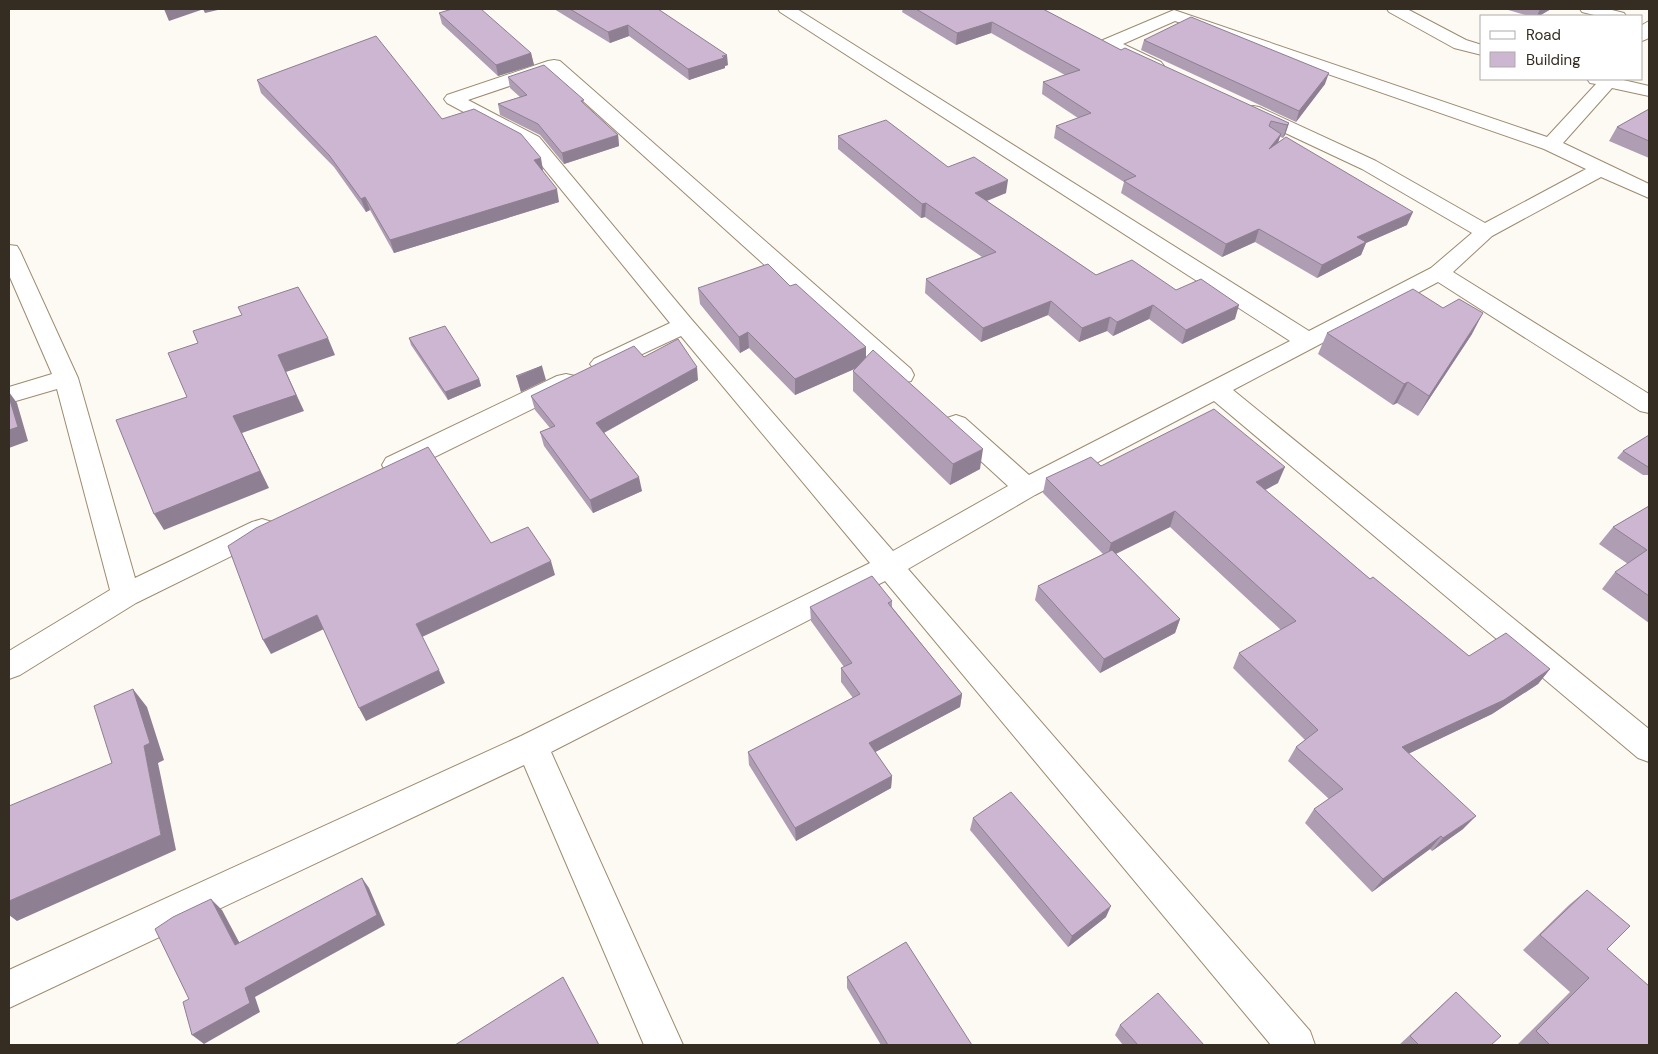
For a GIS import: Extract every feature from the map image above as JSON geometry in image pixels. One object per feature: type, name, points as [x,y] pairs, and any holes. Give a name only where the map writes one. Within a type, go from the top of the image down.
[{"type":"street","points":[[786,9],[1309,342]]},
{"type":"street","points":[[1395,9],[1460,44],[1480,49]]},
{"type":"street","points":[[1588,9],[1614,15]]},
{"type":"street","points":[[1172,73],[1109,44],[1166,12],[1551,145],[1649,192]]},
{"type":"street","points":[[918,390],[554,65],[453,99],[532,141],[684,325],[1296,1045]]},
{"type":"street","points":[[1551,145],[1604,80],[1649,90]]},
{"type":"street","points":[[1234,102],[1369,165],[1484,232]]},
{"type":"street","points":[[9,989],[532,746],[890,566],[1026,488],[1439,273],[1484,232],[1601,169]]},
{"type":"street","points":[[9,252],[66,378],[126,595]]},
{"type":"street","points":[[1439,273],[1649,405]]},
{"type":"street","points":[[378,473],[684,325]]},
{"type":"street","points":[[9,395],[66,378]]},
{"type":"street","points":[[1216,390],[1649,748]]},
{"type":"street","points":[[939,409],[1026,488]]},
{"type":"street","points":[[9,666],[126,595],[279,521]]},
{"type":"street","points":[[532,746],[664,1045]]},
{"type":"building","points":[[452,9],[481,9],[531,53],[496,65],[439,13]]},
{"type":"building","points":[[570,9],[658,9],[727,55],[722,56],[724,58],[688,69],[628,25],[608,32]]},
{"type":"building","points":[[916,9],[1043,9],[1121,50],[1125,48],[1289,123],[1287,125],[1271,121],[1269,126],[1281,134],[1269,149],[1286,137],[1413,212],[1357,237],[1366,242],[1322,265],[1259,229],[1226,244],[1124,181],[1136,176],[1056,126],[1091,113],[1043,82],[1080,70],[992,22],[957,33]]},
{"type":"building","points":[[1191,17],[1329,73],[1299,111],[1144,40]]},
{"type":"building","points":[[376,36],[442,119],[474,109],[521,134],[541,158],[534,160],[557,189],[390,240],[365,197],[361,199],[329,155],[257,80]]},
{"type":"building","points":[[544,65],[584,100],[581,101],[618,135],[562,153],[538,124],[498,104],[527,95],[508,77]]},
{"type":"building","points":[[1649,109],[1649,141],[1617,127]]},
{"type":"building","points":[[886,120],[948,167],[974,157],[1008,180],[975,193],[1096,275],[1132,260],[1176,290],[1201,279],[1239,305],[1186,330],[1153,305],[1117,322],[1110,317],[1082,328],[1051,301],[983,328],[926,279],[996,252],[926,203],[922,204],[838,136]]},
{"type":"building","points":[[768,264],[790,286],[796,284],[866,347],[795,379],[748,332],[739,337],[698,288]]},
{"type":"building","points":[[298,287],[328,338],[278,355],[296,395],[233,416],[260,471],[154,514],[116,420],[187,397],[168,353],[198,343],[193,331],[242,315],[238,307]]},
{"type":"building","points":[[1413,289],[1443,308],[1459,299],[1483,313],[1429,396],[1408,382],[1404,384],[1327,333]]},
{"type":"building","points":[[445,326],[479,379],[445,392],[409,338]]},
{"type":"building","points":[[678,339],[697,367],[596,423],[639,477],[590,500],[540,432],[555,426],[531,396],[634,346],[644,357]]},
{"type":"building","points":[[873,350],[983,449],[953,464],[853,371]]},
{"type":"building","points":[[542,366],[517,377],[516,376]]},
{"type":"building","points":[[9,397],[18,427],[9,430]]},
{"type":"building","points":[[1214,409],[1285,467],[1256,482],[1370,579],[1373,577],[1469,656],[1506,633],[1550,669],[1504,700],[1402,747],[1476,816],[1443,838],[1441,836],[1383,879],[1314,809],[1343,789],[1296,747],[1318,730],[1239,653],[1296,621],[1175,511],[1111,543],[1046,478],[1091,457],[1101,466]]},
{"type":"building","points":[[1649,435],[1649,467],[1648,467],[1623,451]]},
{"type":"building","points":[[428,447],[491,543],[528,527],[551,561],[416,624],[439,670],[359,708],[317,615],[263,640],[228,546],[256,528]]},
{"type":"building","points":[[1649,506],[1649,596],[1615,572],[1647,550],[1613,527]]},
{"type":"building","points":[[1112,550],[1180,619],[1104,659],[1038,586]]},
{"type":"building","points":[[872,576],[892,601],[888,603],[962,694],[869,743],[892,776],[795,828],[748,752],[860,694],[841,668],[852,663],[810,607]]},
{"type":"building","points":[[133,689],[150,743],[144,746],[161,835],[9,901],[9,806],[112,763],[94,706]]},
{"type":"building","points":[[1011,792],[1111,906],[1072,936],[973,818]]},
{"type":"building","points":[[362,878],[377,915],[245,988],[250,1003],[192,1035],[183,1002],[189,999],[155,929],[173,917],[211,899],[235,945]]},
{"type":"building","points":[[1587,890],[1630,926],[1607,949],[1649,986],[1649,1045],[1550,1045],[1536,1031],[1589,978],[1540,935]]},
{"type":"building","points":[[906,942],[972,1045],[888,1045],[847,977]]},
{"type":"building","points":[[563,977],[599,1045],[455,1045]]},
{"type":"building","points":[[1456,992],[1501,1036],[1491,1045],[1419,1045],[1410,1036]]},
{"type":"building","points":[[1158,993],[1204,1045],[1138,1045],[1120,1025]]}]
